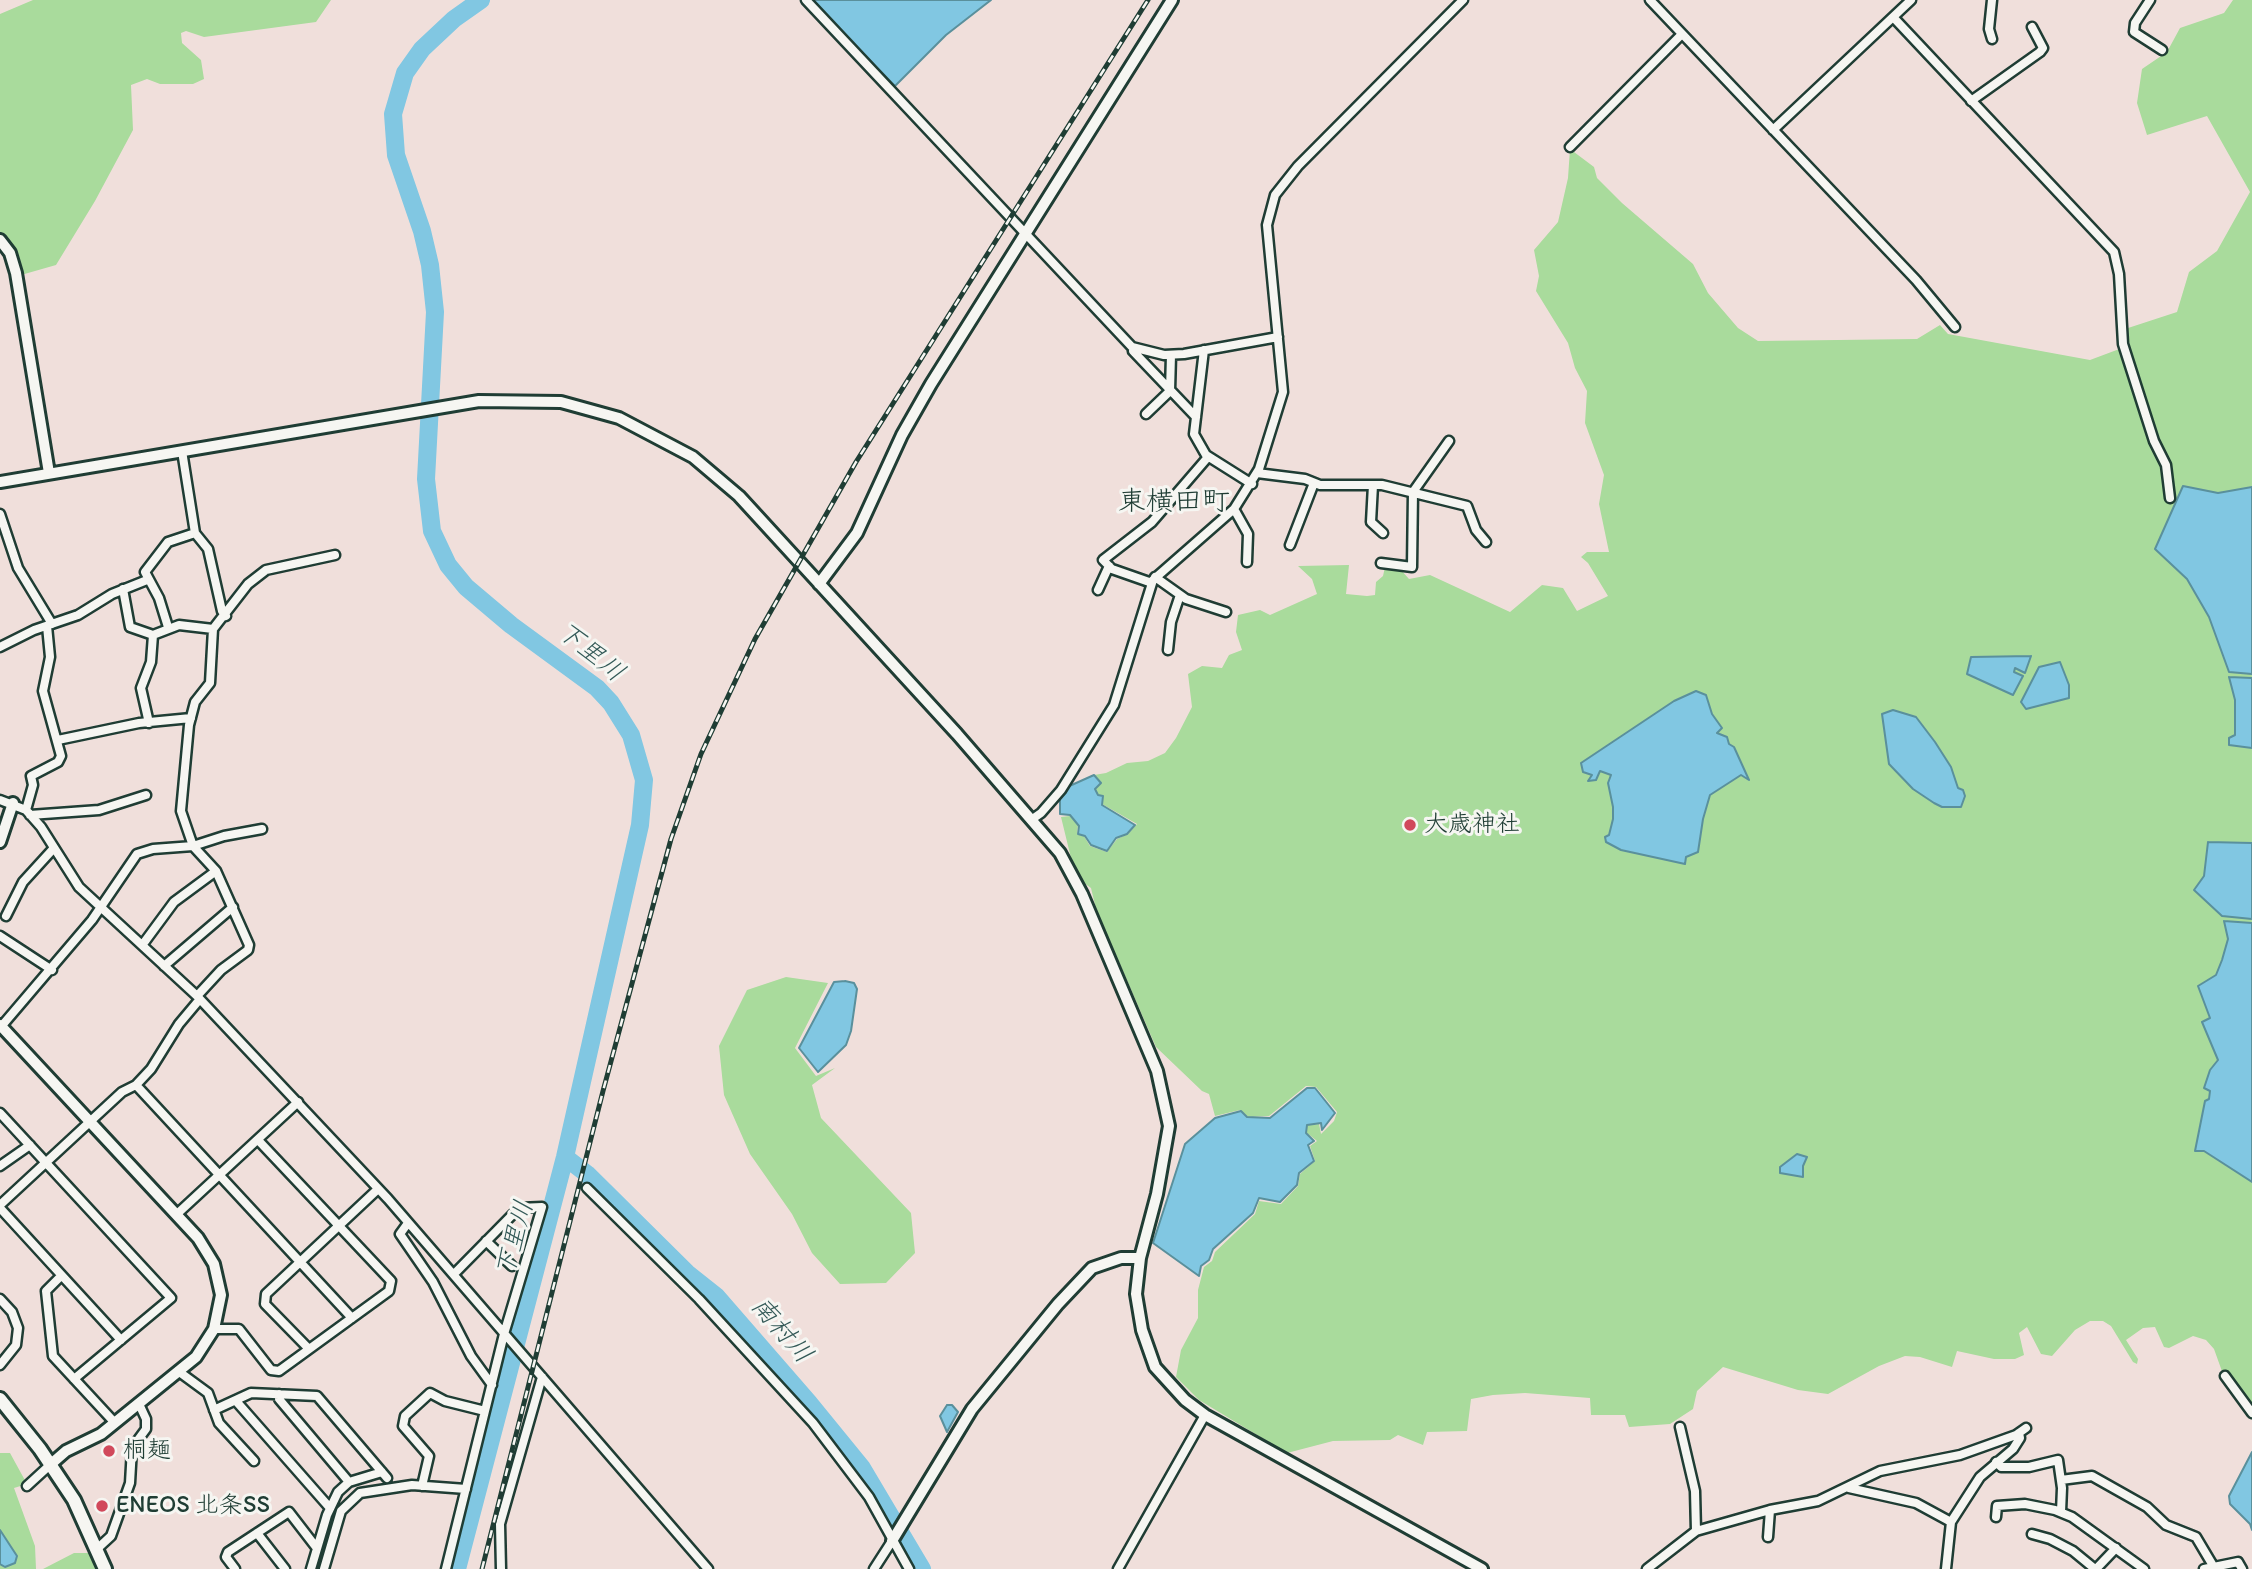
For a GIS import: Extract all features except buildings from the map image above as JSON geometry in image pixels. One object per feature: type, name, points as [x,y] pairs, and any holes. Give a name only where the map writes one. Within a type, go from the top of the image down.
[{"type":"main road","points":[[0,1399],[51,1464],[86,1521],[105,1569]]},
{"type":"street","points":[[806,0],[1196,417]]},
{"type":"street","points":[[818,584],[857,533],[902,435],[1172,0]]},
{"type":"street","points":[[1031,820],[1041,813],[1061,790],[1114,705],[1153,580],[1234,509],[1257,473],[1283,392],[1268,225],[1275,195],[1298,166],[1463,0]]},
{"type":"street","points":[[1650,0],[1916,280],[1955,327]]},
{"type":"street","points":[[1773,130],[1911,0]]},
{"type":"street","points":[[1992,39],[1989,29],[1993,0]]},
{"type":"street","points":[[2150,0],[2135,23],[2134,32],[2162,50]]},
{"type":"street","points":[[1889,20],[1971,101],[2114,252],[2119,274],[2123,344],[2154,441],[2166,465],[2170,498]]},
{"type":"street","points":[[1971,101],[2040,52],[2043,48],[2032,27]]},
{"type":"street","points":[[1570,147],[1682,34]]},
{"type":"street","points":[[0,240],[10,253],[16,273],[49,473]]},
{"type":"street","points":[[1134,348],[1171,355],[1278,337]]},
{"type":"street","points":[[1204,350],[1194,434],[1208,457],[1252,484]]},
{"type":"street","points":[[1146,414],[1170,391],[1171,355]]},
{"type":"street","points":[[0,482],[479,401],[561,402],[619,418],[694,457],[739,496],[957,734],[1060,853],[1082,894],[1157,1071],[1169,1126],[1157,1194],[1140,1258],[1136,1294],[1139,1318],[1155,1367],[1185,1400],[1205,1415],[1482,1569]]},
{"type":"street","points":[[1381,563],[1412,567],[1413,492],[1449,441]]},
{"type":"street","points":[[181,451],[195,533],[208,549],[222,611],[226,616]]},
{"type":"street","points":[[1208,457],[1138,536],[1106,555],[1103,560],[1109,566],[1153,580],[1180,595],[1226,612]]},
{"type":"street","points":[[1257,473],[1314,483],[1373,485],[1467,506],[1476,530],[1486,542]]},
{"type":"street","points":[[1290,545],[1314,483]]},
{"type":"street","points":[[1373,485],[1371,522],[1383,533]]},
{"type":"street","points":[[1234,509],[1248,534],[1247,562]]},
{"type":"street","points":[[0,514],[18,568],[49,625],[50,657],[43,691],[61,756],[58,762],[31,776],[33,785],[28,813]]},
{"type":"street","points":[[168,627],[159,598],[145,572],[168,542],[195,533]]},
{"type":"street","points":[[121,1340],[0,1206],[122,1092],[136,1085],[152,1069],[198,998],[221,970],[247,950],[249,945],[216,871],[193,846],[181,811],[191,718],[195,702],[210,683],[213,629],[226,616],[248,584],[266,570],[335,555]]},
{"type":"street","points":[[1098,590],[1109,566]]},
{"type":"street","points":[[0,647],[78,615],[123,589],[148,580]]},
{"type":"street","points":[[123,589],[130,626],[153,635],[179,625],[213,629]]},
{"type":"street","points":[[1168,650],[1171,622],[1180,595]]},
{"type":"street","points":[[149,723],[141,688],[151,662],[153,635]]},
{"type":"street","points":[[58,740],[191,718]]},
{"type":"street","points":[[28,813],[99,810],[146,795]]},
{"type":"street","points":[[0,800],[13,803],[28,813],[79,887],[99,908],[143,944],[298,1102],[454,1274],[708,1569]]},
{"type":"street","points":[[0,842],[13,803]]},
{"type":"street","points":[[27,1486],[66,1451],[101,1434],[196,1357],[214,1329],[221,1295],[214,1264],[198,1238],[0,1026],[52,970],[137,854],[153,849],[193,846],[224,835],[262,829]]},
{"type":"street","points":[[6,916],[23,882],[54,848]]},
{"type":"street","points":[[143,944],[174,902],[216,871]]},
{"type":"street","points":[[164,966],[233,907]]},
{"type":"street","points":[[0,936],[52,970]]},
{"type":"street","points":[[136,1085],[352,1318]]},
{"type":"street","points":[[177,1214],[298,1102]]},
{"type":"street","points":[[0,1112],[171,1298],[74,1379]]},
{"type":"street","points":[[214,1329],[239,1329],[271,1370],[279,1371],[389,1291],[391,1281],[258,1140]]},
{"type":"street","points":[[0,1166],[30,1145]]},
{"type":"street","points":[[587,1188],[699,1299],[813,1423],[869,1497],[891,1541],[909,1569]]},
{"type":"street","points":[[309,1349],[265,1304],[266,1294],[378,1189]]},
{"type":"street","points":[[446,1569],[485,1411],[542,1207],[519,1208],[454,1274]]},
{"type":"street","points":[[408,1223],[400,1234],[433,1282],[471,1356],[492,1385]]},
{"type":"street","points":[[486,1241],[512,1266]]},
{"type":"street","points":[[874,1569],[972,1409],[1058,1304],[1092,1268],[1121,1258],[1140,1258]]},
{"type":"street","points":[[61,1276],[46,1291],[53,1356],[115,1423]]},
{"type":"street","points":[[0,1299],[12,1312],[18,1328],[16,1345],[0,1365]]},
{"type":"street","points":[[178,1371],[208,1393],[219,1423],[254,1461]]},
{"type":"street","points":[[2225,1376],[2252,1413]]},
{"type":"street","points":[[501,1569],[500,1524],[542,1377]]},
{"type":"street","points":[[214,1410],[251,1393],[317,1396],[385,1475],[348,1482],[338,1492],[310,1569]]},
{"type":"street","points":[[422,1486],[429,1456],[403,1426],[405,1416],[430,1393],[445,1401],[485,1411]]},
{"type":"street","points":[[279,1394],[279,1399],[348,1482]]},
{"type":"street","points":[[236,1401],[330,1508]]},
{"type":"street","points":[[98,1548],[111,1536],[130,1483],[132,1448],[146,1429],[146,1419],[139,1404]]},
{"type":"street","points":[[1118,1569],[1205,1415]]},
{"type":"street","points":[[1680,1427],[1695,1491],[1696,1531]]},
{"type":"street","points":[[1647,1569],[1696,1531],[1770,1510],[1818,1501],[1880,1471],[1961,1455],[2022,1431],[2013,1449],[1980,1477],[1951,1522],[1946,1569]]},
{"type":"street","points":[[1996,1462],[2001,1467],[2029,1467],[2058,1460],[2061,1512]]},
{"type":"street","points":[[2061,1480],[2092,1476],[2136,1501],[2166,1525],[2196,1537],[2215,1568]]},
{"type":"street","points":[[324,1569],[341,1511],[350,1499],[360,1493],[375,1489],[422,1486],[466,1489]]},
{"type":"street","points":[[1840,1489],[1857,1488],[1916,1503],[1951,1522]]},
{"type":"street","points":[[1996,1517],[1997,1506],[2025,1504],[2061,1512],[2144,1569]]},
{"type":"street","points":[[1768,1537],[1770,1510]]},
{"type":"street","points":[[235,1569],[226,1557],[228,1552],[289,1512],[316,1547]]},
{"type":"street","points":[[257,1533],[285,1569]]},
{"type":"street","points":[[2032,1534],[2050,1538],[2096,1569],[2116,1548]]},
{"type":"street","points":[[2204,1569],[2238,1562],[2242,1569]]},
{"type":"green space","points":[[33,0],[331,0],[316,22],[204,37],[186,31],[181,33],[182,43],[201,60],[204,79],[193,84],[160,84],[147,79],[131,85],[133,130],[95,201],[56,265],[21,275],[18,255],[0,232],[0,14]]},
{"type":"green space","points":[[2233,0],[2252,0],[2252,1419],[2228,1388],[2214,1349],[2206,1340],[2193,1336],[2169,1348],[2164,1347],[2155,1327],[2143,1328],[2126,1340],[2138,1359],[2137,1364],[2133,1362],[2111,1326],[2103,1321],[2090,1321],[2075,1330],[2052,1356],[2041,1354],[2027,1327],[2019,1333],[2024,1355],[2015,1359],[1994,1359],[1957,1351],[1952,1367],[1920,1357],[1905,1356],[1879,1366],[1828,1394],[1798,1390],[1723,1367],[1697,1391],[1693,1409],[1670,1424],[1629,1427],[1625,1415],[1591,1415],[1590,1398],[1525,1393],[1493,1395],[1471,1399],[1467,1431],[1427,1432],[1423,1445],[1398,1435],[1390,1440],[1333,1441],[1287,1453],[1199,1400],[1176,1377],[1181,1350],[1198,1318],[1198,1290],[1204,1267],[1212,1261],[1215,1252],[1255,1214],[1259,1201],[1281,1204],[1298,1186],[1300,1174],[1315,1161],[1310,1146],[1317,1141],[1307,1133],[1307,1125],[1319,1124],[1321,1134],[1334,1121],[1337,1112],[1316,1087],[1306,1086],[1269,1116],[1248,1117],[1240,1110],[1215,1116],[1209,1094],[1202,1091],[1156,1047],[1096,909],[1091,888],[1084,883],[1071,858],[1061,817],[1070,816],[1078,825],[1077,834],[1084,836],[1090,846],[1107,852],[1117,839],[1128,834],[1137,824],[1102,804],[1103,796],[1098,795],[1095,789],[1101,783],[1094,775],[1106,773],[1127,763],[1148,761],[1165,753],[1192,707],[1188,674],[1202,666],[1222,668],[1229,655],[1242,650],[1236,632],[1238,615],[1260,610],[1270,615],[1317,594],[1312,579],[1298,566],[1349,565],[1346,594],[1367,596],[1375,595],[1376,582],[1383,576],[1385,567],[1401,570],[1409,579],[1430,575],[1510,612],[1542,585],[1563,588],[1577,611],[1608,596],[1588,563],[1581,557],[1587,552],[1609,552],[1599,504],[1604,475],[1585,423],[1587,391],[1575,368],[1568,343],[1536,291],[1539,276],[1534,250],[1558,222],[1568,178],[1570,149],[1594,167],[1597,178],[1622,203],[1693,264],[1708,293],[1738,328],[1758,341],[1917,339],[1940,325],[1948,334],[2090,360],[2130,345],[2125,329],[2177,312],[2189,272],[2217,251],[2250,192],[2207,116],[2147,135],[2137,103],[2142,69],[2167,52],[2180,28],[2224,13]]},
{"type":"green space","points":[[786,977],[828,983],[795,1048],[816,1076],[835,1068],[812,1085],[821,1118],[911,1213],[915,1253],[886,1283],[840,1284],[812,1253],[792,1214],[750,1154],[724,1095],[719,1046],[747,990]]},
{"type":"green space","points":[[0,1453],[10,1453],[27,1484],[14,1488],[35,1546],[36,1569],[0,1569]]},
{"type":"green space","points":[[74,1553],[90,1553],[96,1569],[43,1569]]},
{"type":"water","points":[[810,0],[991,0],[946,35],[895,86]]},
{"type":"water","points":[[2183,486],[2218,493],[2252,487],[2252,674],[2229,672],[2209,617],[2187,579],[2155,549]]},
{"type":"water","points":[[2031,656],[2025,673],[2015,668],[2014,672],[2023,676],[2013,695],[1967,674],[1971,657]]},
{"type":"water","points":[[2060,662],[2069,685],[2069,698],[2026,709],[2021,702],[2039,667]]},
{"type":"water","points":[[2229,677],[2252,678],[2252,748],[2229,745],[2229,738],[2235,735],[2235,700]]},
{"type":"water","points":[[1696,691],[1706,695],[1712,714],[1722,728],[1717,733],[1727,737],[1729,744],[1734,747],[1749,780],[1741,775],[1710,795],[1698,852],[1686,857],[1685,864],[1621,850],[1606,842],[1605,837],[1609,835],[1613,819],[1608,783],[1611,775],[1600,771],[1596,780],[1588,781],[1592,775],[1583,772],[1581,763],[1674,701]]},
{"type":"water","points":[[1893,710],[1916,717],[1935,742],[1951,767],[1958,788],[1963,790],[1965,796],[1961,807],[1942,807],[1934,803],[1913,789],[1889,764],[1882,714]]},
{"type":"water","points":[[1094,775],[1101,783],[1095,789],[1098,795],[1103,796],[1102,805],[1135,825],[1127,834],[1116,838],[1107,851],[1091,845],[1085,836],[1078,834],[1079,826],[1070,815],[1060,814],[1060,796],[1065,788]]},
{"type":"water","points":[[2208,842],[2252,843],[2252,919],[2222,916],[2194,890],[2204,876]]},
{"type":"water","points":[[2224,921],[2252,923],[2252,1182],[2204,1151],[2195,1151],[2205,1101],[2209,1099],[2210,1091],[2204,1088],[2210,1070],[2218,1060],[2202,1022],[2210,1018],[2198,986],[2216,975],[2222,960],[2228,939]]},
{"type":"water","points":[[834,982],[854,983],[857,989],[851,1031],[846,1045],[818,1072],[799,1048]]},
{"type":"water","points":[[1307,1088],[1315,1088],[1335,1113],[1322,1130],[1321,1123],[1307,1125],[1306,1133],[1314,1141],[1308,1145],[1314,1161],[1299,1173],[1297,1185],[1280,1202],[1259,1198],[1253,1213],[1213,1249],[1209,1260],[1201,1266],[1199,1276],[1153,1243],[1185,1144],[1215,1118],[1241,1111],[1247,1117],[1270,1118]]},
{"type":"water","points":[[1797,1154],[1807,1157],[1803,1166],[1803,1177],[1780,1173],[1780,1167]]},
{"type":"water","points":[[947,1405],[952,1405],[958,1412],[947,1432],[940,1416]]},
{"type":"water","points":[[2252,1452],[2252,1530],[2250,1524],[2230,1504],[2229,1496]]},
{"type":"water","points":[[0,1530],[17,1556],[15,1563],[5,1567],[0,1564]]},
{"type":"waterway","name":"下里川","points":[[457,1569],[565,1157],[640,825],[644,780],[631,735],[611,703],[597,688],[511,625],[466,587],[448,565],[432,531],[426,479],[435,312],[430,265],[422,231],[396,155],[393,114],[405,73],[422,49],[454,19],[481,0]]},
{"type":"waterway","name":"南村川","points":[[565,1157],[587,1174],[687,1273],[716,1296],[809,1403],[862,1468],[922,1569]]},
{"type":"railway","points":[[482,1569],[603,1091],[671,839],[701,754],[755,639],[856,462],[1148,0]]},
{"type":"place","name":"大歳神社","points":[[1410,825]]},
{"type":"place","name":"桐麺","points":[[109,1451]]},
{"type":"place","name":"ENEOS 北条SS","points":[[102,1506]]},
{"type":"district","name":"東横田町","points":[[1174,503]]}]
